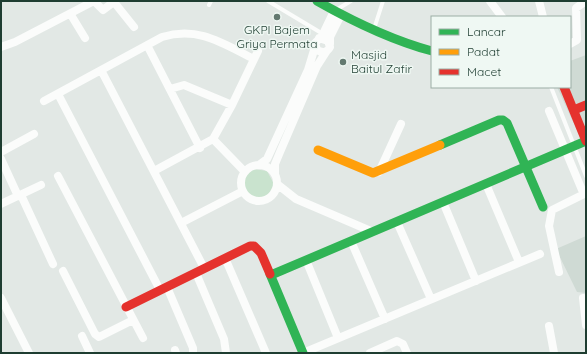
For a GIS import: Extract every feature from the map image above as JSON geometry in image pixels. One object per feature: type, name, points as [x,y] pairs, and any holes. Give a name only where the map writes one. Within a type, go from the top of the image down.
[{"type":"street","points":[[1,46],[15,42],[71,15],[94,1],[103,10],[114,2],[134,27]]},
{"type":"street","points":[[317,1],[337,15],[373,30],[431,51]]},
{"type":"street","points":[[490,1],[501,16]]},
{"type":"street","points":[[539,1],[543,16]]},
{"type":"street","points":[[571,43],[577,40],[576,8],[586,1]]},
{"type":"street","points":[[71,15],[84,38]]},
{"type":"street","points":[[315,46],[319,52],[337,15]]},
{"type":"street","points":[[44,101],[147,45],[176,33],[192,33],[208,37],[254,59]]},
{"type":"street","points":[[278,184],[272,196],[265,200],[256,201],[248,198],[243,191],[242,179],[245,172],[267,159],[308,70],[315,43],[327,37]]},
{"type":"street","points":[[327,37],[318,66],[275,164],[275,174],[278,184],[296,199],[372,232]]},
{"type":"street","points":[[147,45],[200,148]]},
{"type":"street","points":[[154,171],[200,148],[213,139],[232,105],[258,51]]},
{"type":"street","points":[[101,70],[181,223],[200,270],[224,339],[226,350]]},
{"type":"street","points":[[170,89],[184,85],[232,105]]},
{"type":"street","points":[[559,272],[549,226],[552,210],[584,191],[574,110],[564,88]]},
{"type":"street","points":[[58,94],[164,288],[193,348],[192,353]]},
{"type":"street","points":[[574,110],[586,104]]},
{"type":"street","points":[[549,110],[579,144]]},
{"type":"street","points":[[318,150],[366,171],[379,172],[499,120],[503,120],[507,123],[542,207]]},
{"type":"street","points":[[379,172],[401,124]]},
{"type":"street","points":[[1,152],[34,134]]},
{"type":"street","points":[[213,139],[245,172]]},
{"type":"street","points":[[271,275],[579,144]]},
{"type":"street","points":[[272,149],[280,152]]},
{"type":"street","points":[[1,159],[53,264]]},
{"type":"street","points":[[259,165],[268,167],[275,174]]},
{"type":"street","points":[[58,176],[143,338]]},
{"type":"street","points":[[486,184],[519,262]]},
{"type":"street","points":[[1,204],[41,185]]},
{"type":"street","points":[[181,223],[243,191]]},
{"type":"street","points":[[272,196],[296,199]]},
{"type":"street","points":[[443,202],[476,281]]},
{"type":"street","points":[[397,222],[431,299]]},
{"type":"street","points":[[351,241],[385,319]]},
{"type":"street","points":[[126,307],[250,246],[254,246],[261,253],[303,353],[540,254]]},
{"type":"street","points":[[225,258],[266,353]]},
{"type":"street","points":[[306,260],[338,338]]},
{"type":"street","points":[[63,271],[95,334],[99,337],[133,320]]},
{"type":"street","points":[[1,298],[29,353]]},
{"type":"street","points":[[583,298],[586,325]]},
{"type":"street","points":[[549,326],[554,353]]},
{"type":"street","points":[[82,336],[90,353]]},
{"type":"street","points":[[370,353],[381,351],[397,341],[402,344],[407,353]]},
{"type":"lane","points":[[268,1],[327,37]]},
{"type":"lane","points":[[337,15],[351,1]]},
{"type":"lane","points":[[373,30],[382,1]]},
{"type":"lane","points":[[551,88],[579,144],[586,176]]},
{"type":"shaded area","points":[[586,55],[586,150],[557,88],[571,88],[571,61]]},
{"type":"shaded area","points":[[586,236],[586,293],[577,292],[556,249]]},
{"type":"green space","points":[[254,169],[267,171],[274,184],[267,197],[253,201],[243,192],[242,178]]},
{"type":"traffic: fast","points":[[317,1],[373,30],[402,42],[431,51]]},
{"type":"traffic: fast","points":[[440,145],[499,120],[503,120],[507,123],[543,207]]},
{"type":"traffic: fast","points":[[271,275],[586,141]]},
{"type":"traffic: fast","points":[[270,274],[303,353]]},
{"type":"traffic: slow","points":[[318,150],[373,173],[440,145]]},
{"type":"traffic: jam","points":[[564,88],[586,141]]},
{"type":"traffic: jam","points":[[574,110],[586,105]]},
{"type":"traffic: jam","points":[[126,307],[250,246],[254,246],[261,253],[270,274]]},
{"type":"place","name":"GKPI Bajem Griya Permata","points":[[277,17]]},
{"type":"place","name":"Masjid Baitul Zafir","points":[[343,62]]}]
